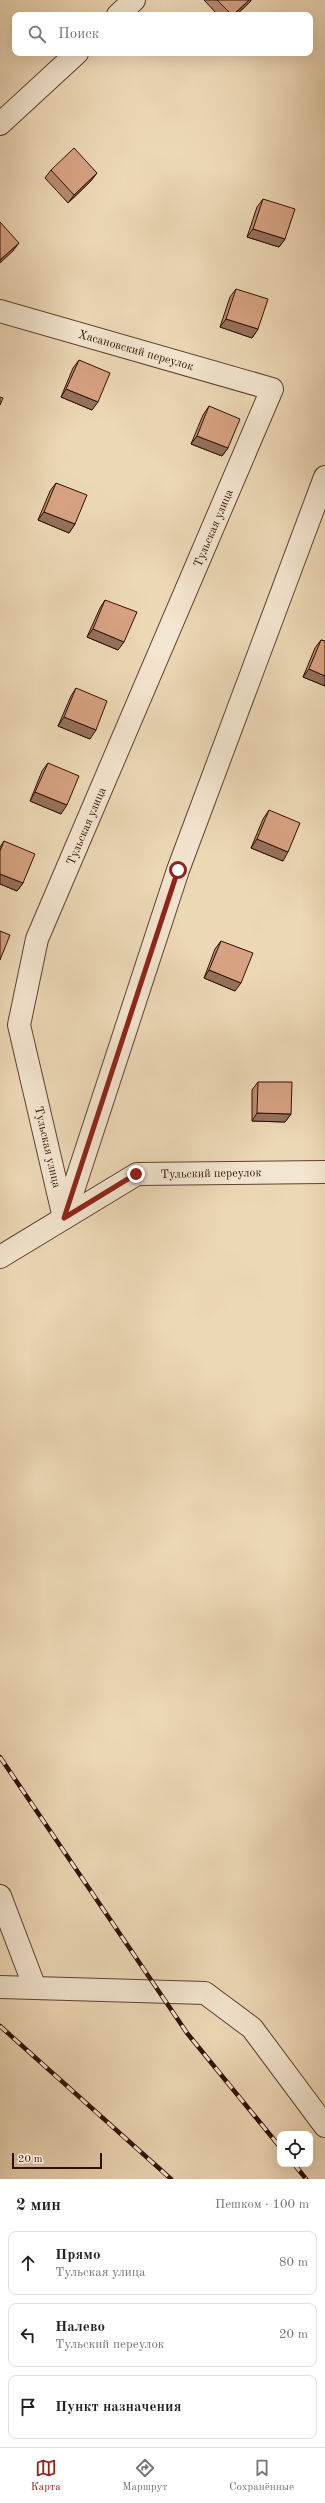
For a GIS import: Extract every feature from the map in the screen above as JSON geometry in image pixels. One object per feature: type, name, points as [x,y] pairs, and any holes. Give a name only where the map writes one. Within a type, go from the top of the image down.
[{"type":"street","points":[[121,12],[134,0]]},
{"type":"street","points":[[0,124],[74,56]]},
{"type":"street","name":"Хасановский переулок","points":[[0,311],[272,390]]},
{"type":"street","name":"Тульская улица","points":[[64,1218],[19,1026],[37,939],[272,390]]},
{"type":"street","name":"Тульская улица","points":[[64,1218],[178,870],[325,477]]},
{"type":"street","name":"Тульский переулок","points":[[0,1257],[136,1174],[325,1172]]},
{"type":"street","points":[[0,1896],[35,1988]]},
{"type":"street","points":[[0,1987],[205,1993],[252,2028],[325,2126]]},
{"type":"building","points":[[217,0],[249,0],[236,12],[229,12]]},
{"type":"building","points":[[74,148],[97,173],[74,195],[51,170]]},
{"type":"building","points":[[263,199],[295,209],[285,239],[253,229]]},
{"type":"building","points":[[0,222],[19,243],[0,260]]},
{"type":"building","points":[[236,289],[268,299],[258,329],[226,319]]},
{"type":"building","points":[[79,360],[110,373],[98,402],[66,389]]},
{"type":"building","points":[[0,397],[3,398],[0,405]]},
{"type":"building","points":[[209,406],[240,419],[228,448],[197,436]]},
{"type":"building","points":[[56,483],[87,495],[75,524],[44,512]]},
{"type":"building","points":[[105,600],[137,612],[124,642],[93,629]]},
{"type":"building","points":[[321,640],[325,641],[325,676],[309,669]]},
{"type":"building","points":[[76,688],[107,701],[96,730],[64,717]]},
{"type":"building","points":[[48,763],[79,776],[67,805],[35,792]]},
{"type":"building","points":[[269,810],[300,823],[288,852],[257,839]]},
{"type":"building","points":[[4,841],[35,854],[23,883],[0,874],[0,851]]},
{"type":"building","points":[[0,931],[10,935],[0,960]]},
{"type":"building","points":[[221,941],[253,953],[241,983],[209,970]]},
{"type":"building","points":[[258,1082],[292,1082],[291,1114],[257,1113]]},
{"type":"railway","points":[[0,1757],[187,2033],[277,2143]]},
{"type":"railway","points":[[0,2026],[171,2179]]},
{"type":"railway","points":[[296,2167],[306,2179]]},
{"type":"route","points":[[136,1174],[64,1218],[178,870]]}]
